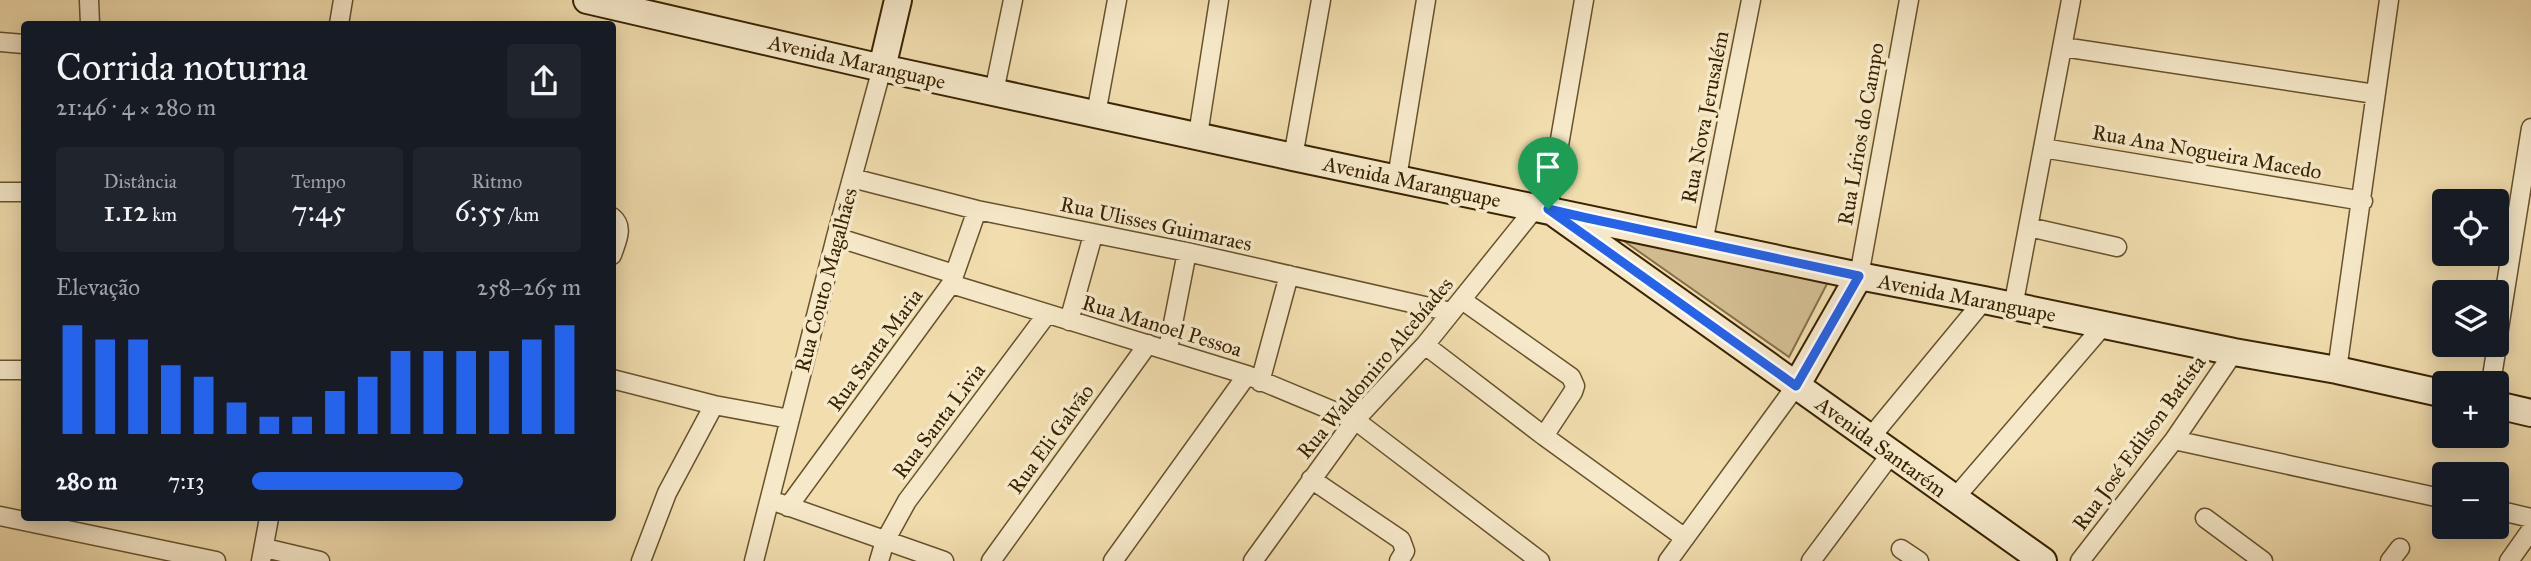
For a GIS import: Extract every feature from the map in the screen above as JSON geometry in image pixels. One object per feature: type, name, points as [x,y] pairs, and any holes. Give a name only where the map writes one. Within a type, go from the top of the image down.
[{"type":"main road","name":"Avenida Maranguape","points":[[587,0],[882,68],[1293,157],[1859,276],[2432,391]]},
{"type":"main road","name":"Rua Couto Magalhães","points":[[882,68],[898,0]]},
{"type":"main road","name":"Avenida Santarém","points":[[1542,208],[2043,561]]},
{"type":"main road","points":[[1796,386],[1859,276]]},
{"type":"main road","points":[[2509,407],[2531,412]]},
{"type":"street","points":[[89,0],[90,21]]},
{"type":"street","points":[[340,21],[343,0]]},
{"type":"street","points":[[994,92],[1013,0]]},
{"type":"street","points":[[1096,114],[1117,0]]},
{"type":"street","points":[[1198,135],[1219,0]]},
{"type":"street","points":[[1293,157],[1321,0]]},
{"type":"street","points":[[1397,178],[1426,0]]},
{"type":"street","points":[[1542,208],[1584,0]]},
{"type":"street","name":"Rua Nova Jerusalém","points":[[1703,243],[1751,0]]},
{"type":"street","name":"Rua Lírios do Campo","points":[[1859,276],[1909,0]]},
{"type":"street","points":[[2013,307],[2071,0]]},
{"type":"street","points":[[2337,370],[2389,0]]},
{"type":"street","points":[[0,43],[21,44]]},
{"type":"street","points":[[2063,47],[2375,94]]},
{"type":"street","name":"Rua Couto Magalhães","points":[[754,561],[882,68]]},
{"type":"street","points":[[2507,280],[2531,128]]},
{"type":"street","name":"Rua Ana Nogueira Macedo","points":[[2043,148],[2362,201]]},
{"type":"street","name":"Rua Ulisses Guimaraes","points":[[852,178],[977,210],[1093,235],[1456,306]]},
{"type":"street","points":[[0,192],[21,192]]},
{"type":"street","name":"Rua Waldomiro Alcebíades","points":[[1253,561],[1355,420],[1425,345],[1542,208]]},
{"type":"street","name":"Rua Santa Maria","points":[[788,507],[953,279],[977,210]]},
{"type":"street","points":[[616,219],[620,228],[616,242]]},
{"type":"street","points":[[2029,227],[2117,247]]},
{"type":"street","points":[[1069,321],[1093,235]]},
{"type":"street","name":"Rua Manoel Pessoa","points":[[836,237],[1046,314],[1168,349],[1253,378],[1355,420],[1540,561]]},
{"type":"street","points":[[1168,349],[1186,252]]},
{"type":"street","points":[[1113,561],[1253,378],[1289,275]]},
{"type":"street","points":[[1811,561],[1880,446],[1984,300]]},
{"type":"street","points":[[1456,306],[1571,377],[1575,386],[1573,392],[1544,436]]},
{"type":"street","name":"Rua Santa Livia","points":[[879,561],[885,541],[907,502],[1046,314]]},
{"type":"street","points":[[1954,499],[2103,326]]},
{"type":"street","name":"Rua Eli Galvão","points":[[991,561],[1148,344]]},
{"type":"street","points":[[1425,345],[1544,436],[1685,538]]},
{"type":"street","name":"Rua José Edilson Batista","points":[[2080,561],[2174,440],[2234,352]]},
{"type":"street","points":[[0,370],[21,370]]},
{"type":"street","points":[[616,380],[714,405],[790,419]]},
{"type":"street","points":[[1668,561],[1796,386]]},
{"type":"street","points":[[641,561],[667,492],[714,405]]},
{"type":"street","points":[[2174,440],[2432,496]]},
{"type":"street","points":[[1311,479],[1401,540],[1405,551],[1399,561]]},
{"type":"street","points":[[769,500],[944,561]]},
{"type":"street","points":[[2509,513],[2531,518]]},
{"type":"street","points":[[0,516],[21,520]]},
{"type":"street","points":[[2205,518],[2263,561]]},
{"type":"street","points":[[24,521],[216,561]]},
{"type":"street","points":[[269,521],[263,555],[320,561]]},
{"type":"street","points":[[2509,561],[2531,530]]},
{"type":"street","points":[[1901,549],[1919,561]]},
{"type":"shaded area","points":[[1621,239],[1828,282],[1789,357]]},
{"type":"route","points":[[1548,209],[1587,218],[1859,276],[1796,386],[1548,209]]}]
